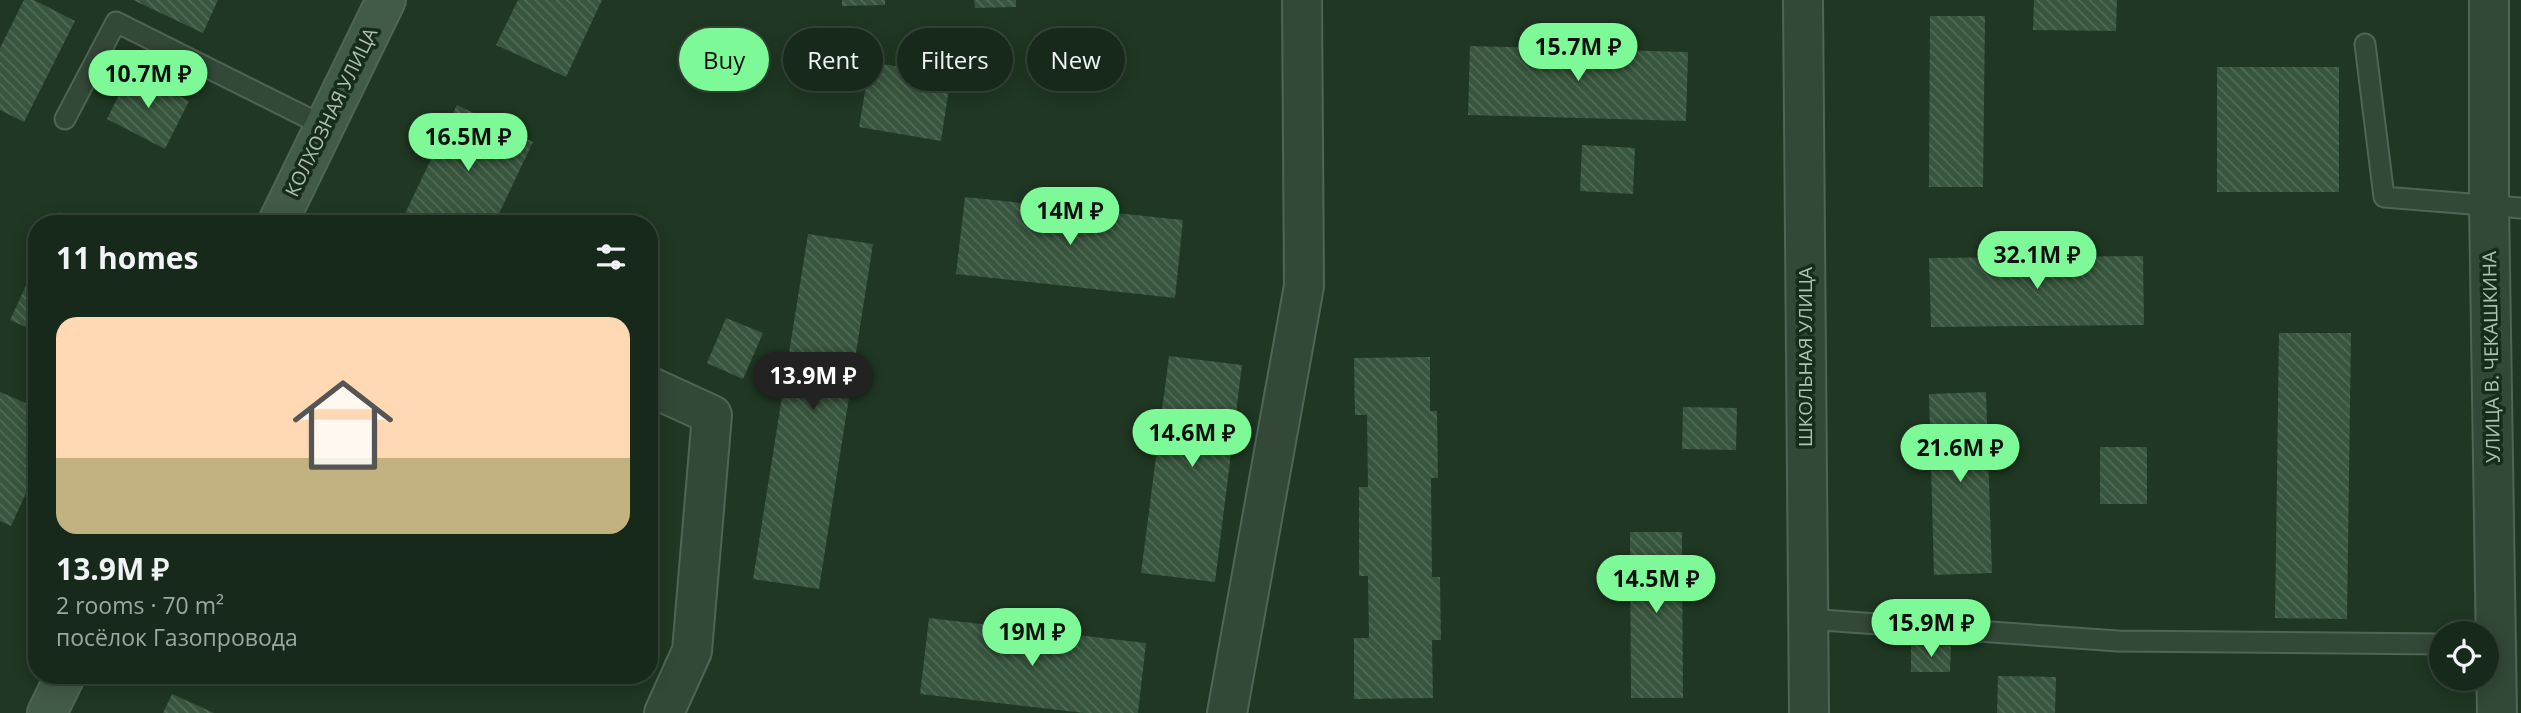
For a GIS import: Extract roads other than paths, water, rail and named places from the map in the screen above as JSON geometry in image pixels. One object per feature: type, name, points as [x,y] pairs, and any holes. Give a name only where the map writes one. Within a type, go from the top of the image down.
[{"type":"main road","name":"КОЛХОЗНАЯ УЛИЦА","points":[[288,215],[324,126],[386,0]]},
{"type":"main road","points":[[47,713],[61,684]]},
{"type":"street","points":[[1227,713],[1304,286],[1302,0]]},
{"type":"street","name":"ШКОЛЬНАЯ УЛИЦА","points":[[1803,0],[1810,713]]},
{"type":"street","name":"УЛИЦА В. ЧЕКАШКИНА","points":[[2489,0],[2505,206],[2501,645],[2497,713]]},
{"type":"street","points":[[658,390],[712,415],[692,651],[664,713]]},
{"type":"lane","points":[[65,119],[116,22],[324,126]]},
{"type":"lane","points":[[2365,44],[2384,197],[2505,206]]},
{"type":"lane","points":[[1807,619],[2118,641],[2429,644]]}]
